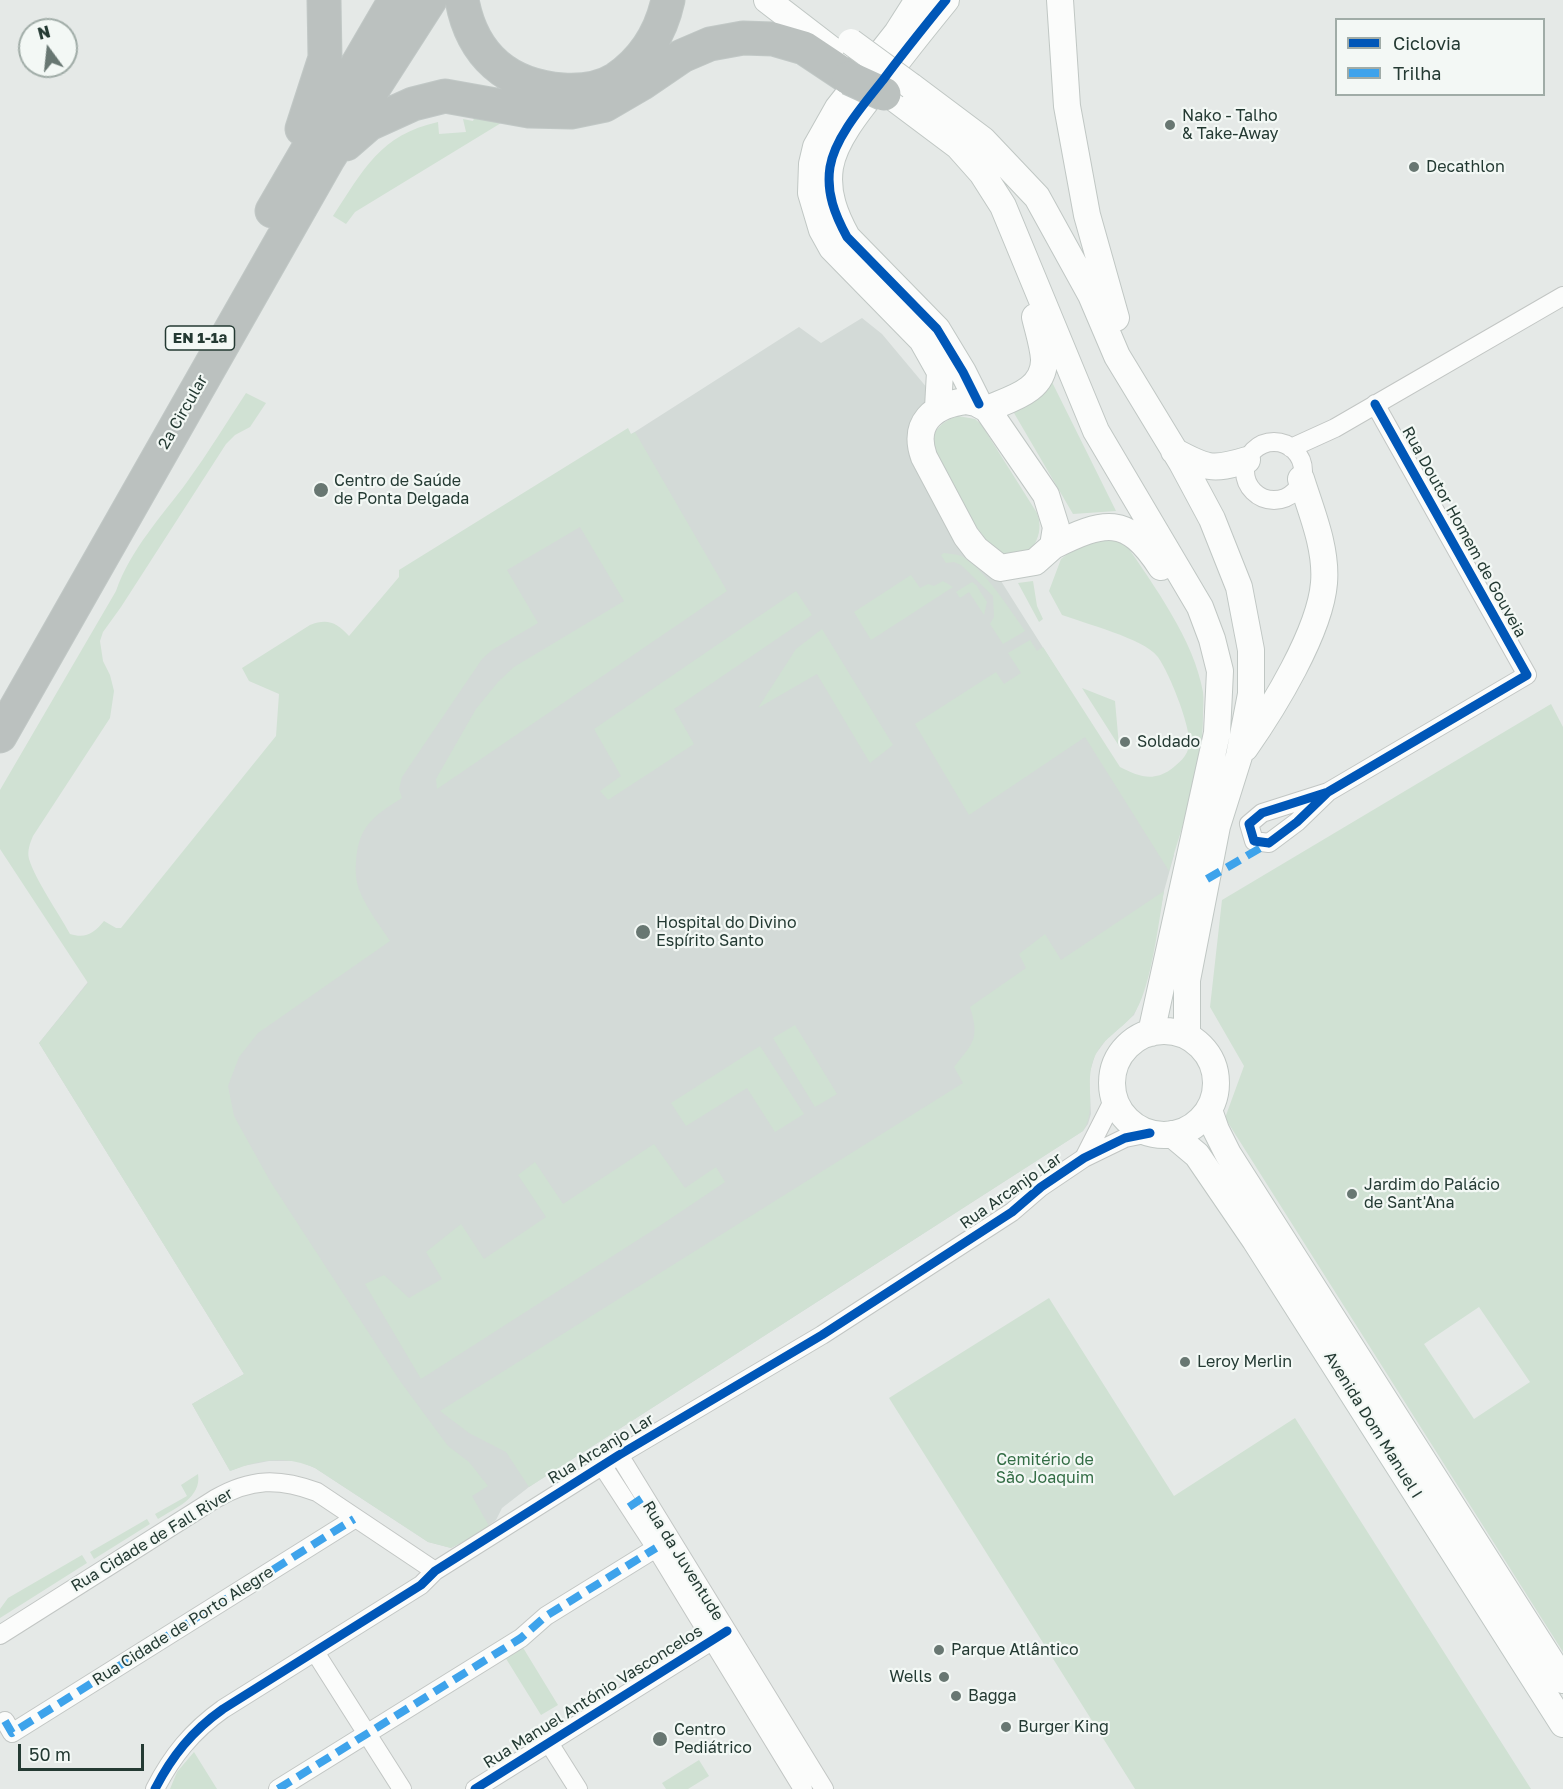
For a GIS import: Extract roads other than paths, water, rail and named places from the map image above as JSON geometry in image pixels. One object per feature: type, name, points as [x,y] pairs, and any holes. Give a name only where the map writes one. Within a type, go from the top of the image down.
[{"type":"highway","points":[[324,0],[325,58],[314,99],[302,127],[316,157],[369,124],[413,104],[445,96],[529,111],[571,112],[604,105],[682,56],[710,44],[743,38],[773,39],[847,58],[894,93]]},
{"type":"highway","name":"2ª Circular","points":[[0,736],[316,157],[395,0]]},
{"type":"highway","name":"2ª Circular","points":[[0,693],[316,157],[430,0]]},
{"type":"highway","points":[[462,0],[468,24],[476,41],[494,63],[513,78],[538,87],[576,91],[594,88],[615,79],[638,59],[656,37],[668,0]]},
{"type":"main road","points":[[767,0],[847,58]]},
{"type":"main road","points":[[793,0],[847,58]]},
{"type":"main road","points":[[918,0],[897,33],[838,108],[816,147],[812,164],[811,193],[822,230],[832,248],[922,340],[940,372],[938,408]]},
{"type":"main road","points":[[946,0],[853,118],[833,154],[829,191],[847,237],[937,329],[983,407],[1046,495],[1056,527],[1053,546]]},
{"type":"main road","points":[[1060,0],[1067,106],[1087,215],[1113,309],[1146,405]]},
{"type":"main road","points":[[894,93],[983,140],[1037,197],[1091,295],[1117,356],[1212,519],[1242,596],[1251,650],[1251,694],[1239,756],[1217,826],[1187,980],[1187,1036]]},
{"type":"main road","points":[[894,93],[958,146],[982,173],[1003,206],[1096,431],[1200,608],[1212,639],[1220,672],[1217,733],[1151,1033]]},
{"type":"main road","points":[[1025,257],[1019,269],[1034,311],[1044,360],[1040,378],[1023,393],[983,407],[966,401],[938,408],[927,418],[920,431],[921,448],[966,536],[976,549],[1000,568],[1035,562],[1053,546],[1085,530],[1114,527],[1132,534],[1149,549],[1163,570],[1196,628],[1209,657],[1220,672]]},
{"type":"main road","points":[[1174,451],[1198,464],[1212,468],[1247,460]]},
{"type":"main road","points":[[1239,756],[1265,720],[1306,644],[1321,602],[1324,582],[1323,560],[1302,473]]},
{"type":"main road","points":[[1169,1032],[1187,1036],[1201,1046],[1211,1060],[1216,1077],[1215,1094],[1209,1110],[1199,1122],[1186,1130],[1161,1134],[1135,1126],[1122,1114],[1114,1099],[1113,1074],[1123,1051],[1136,1040],[1151,1033],[1169,1032]]},
{"type":"main road","name":"Avenida Dom Manuel I","points":[[1209,1110],[1228,1154],[1563,1680]]},
{"type":"main road","name":"Avenida Dom Manuel I","points":[[1161,1134],[1197,1155],[1256,1240],[1563,1724]]},
{"type":"street","points":[[1291,448],[1335,428],[1563,296]]},
{"type":"street","name":"Rua Doutor Homem de Gouveia","points":[[1328,792],[1527,675],[1375,404]]},
{"type":"street","points":[[1302,473],[1299,457],[1291,448],[1282,443],[1271,442],[1252,451],[1245,470],[1247,482],[1254,492],[1264,499],[1276,500],[1287,496],[1296,489],[1318,445],[1335,428]]},
{"type":"street","points":[[1084,1158],[1114,1099]]},
{"type":"street","name":"Rua Arcanjo Lar","points":[[155,1789],[177,1751],[205,1722],[421,1585],[435,1571],[602,1465],[822,1335],[1012,1212],[1041,1187],[1084,1158],[1125,1138],[1161,1134]]},
{"type":"street","name":"Rua da Juventude","points":[[619,1455],[804,1789]]},
{"type":"street","name":"Rua da Juventude","points":[[602,1465],[656,1548],[720,1635],[824,1789]]},
{"type":"street","name":"Rua Cidade de Fall River","points":[[0,1635],[223,1494],[234,1488],[259,1482],[289,1483],[317,1492],[354,1519],[435,1571]]},
{"type":"street","name":"Rua Cidade de Porto Alegre","points":[[9,1727],[354,1519]]},
{"type":"street","points":[[278,1789],[513,1643],[546,1617],[656,1548]]},
{"type":"street","name":"Rua Manuel António Vasconcelos","points":[[475,1789],[720,1635]]},
{"type":"street","points":[[315,1652],[402,1789]]},
{"type":"street","points":[[549,1743],[578,1789]]},
{"type":"place","name":"Nako - Talho & Take-Away","points":[[1170,125]]},
{"type":"place","name":"Decathlon","points":[[1414,167]]},
{"type":"place","name":"Centro de Saúde de Ponta Delgada","points":[[321,490]]},
{"type":"place","name":"Soldado","points":[[1125,742]]},
{"type":"place","name":"Hospital do Divino Espírito Santo","points":[[643,932]]},
{"type":"place","name":"Jardim do Palácio de Sant'Ana","points":[[1352,1194]]},
{"type":"place","name":"Leroy Merlin","points":[[1185,1362]]},
{"type":"place","name":"Parque Atlântico","points":[[939,1650]]},
{"type":"place","name":"Wells","points":[[944,1677]]},
{"type":"place","name":"Bagga","points":[[956,1696]]},
{"type":"place","name":"Burger King","points":[[1006,1727]]},
{"type":"place","name":"Centro Pediátrico","points":[[660,1739]]},
{"type":"park label","name":"Cemitério de São Joaquim","points":[[1045,1469]]}]
